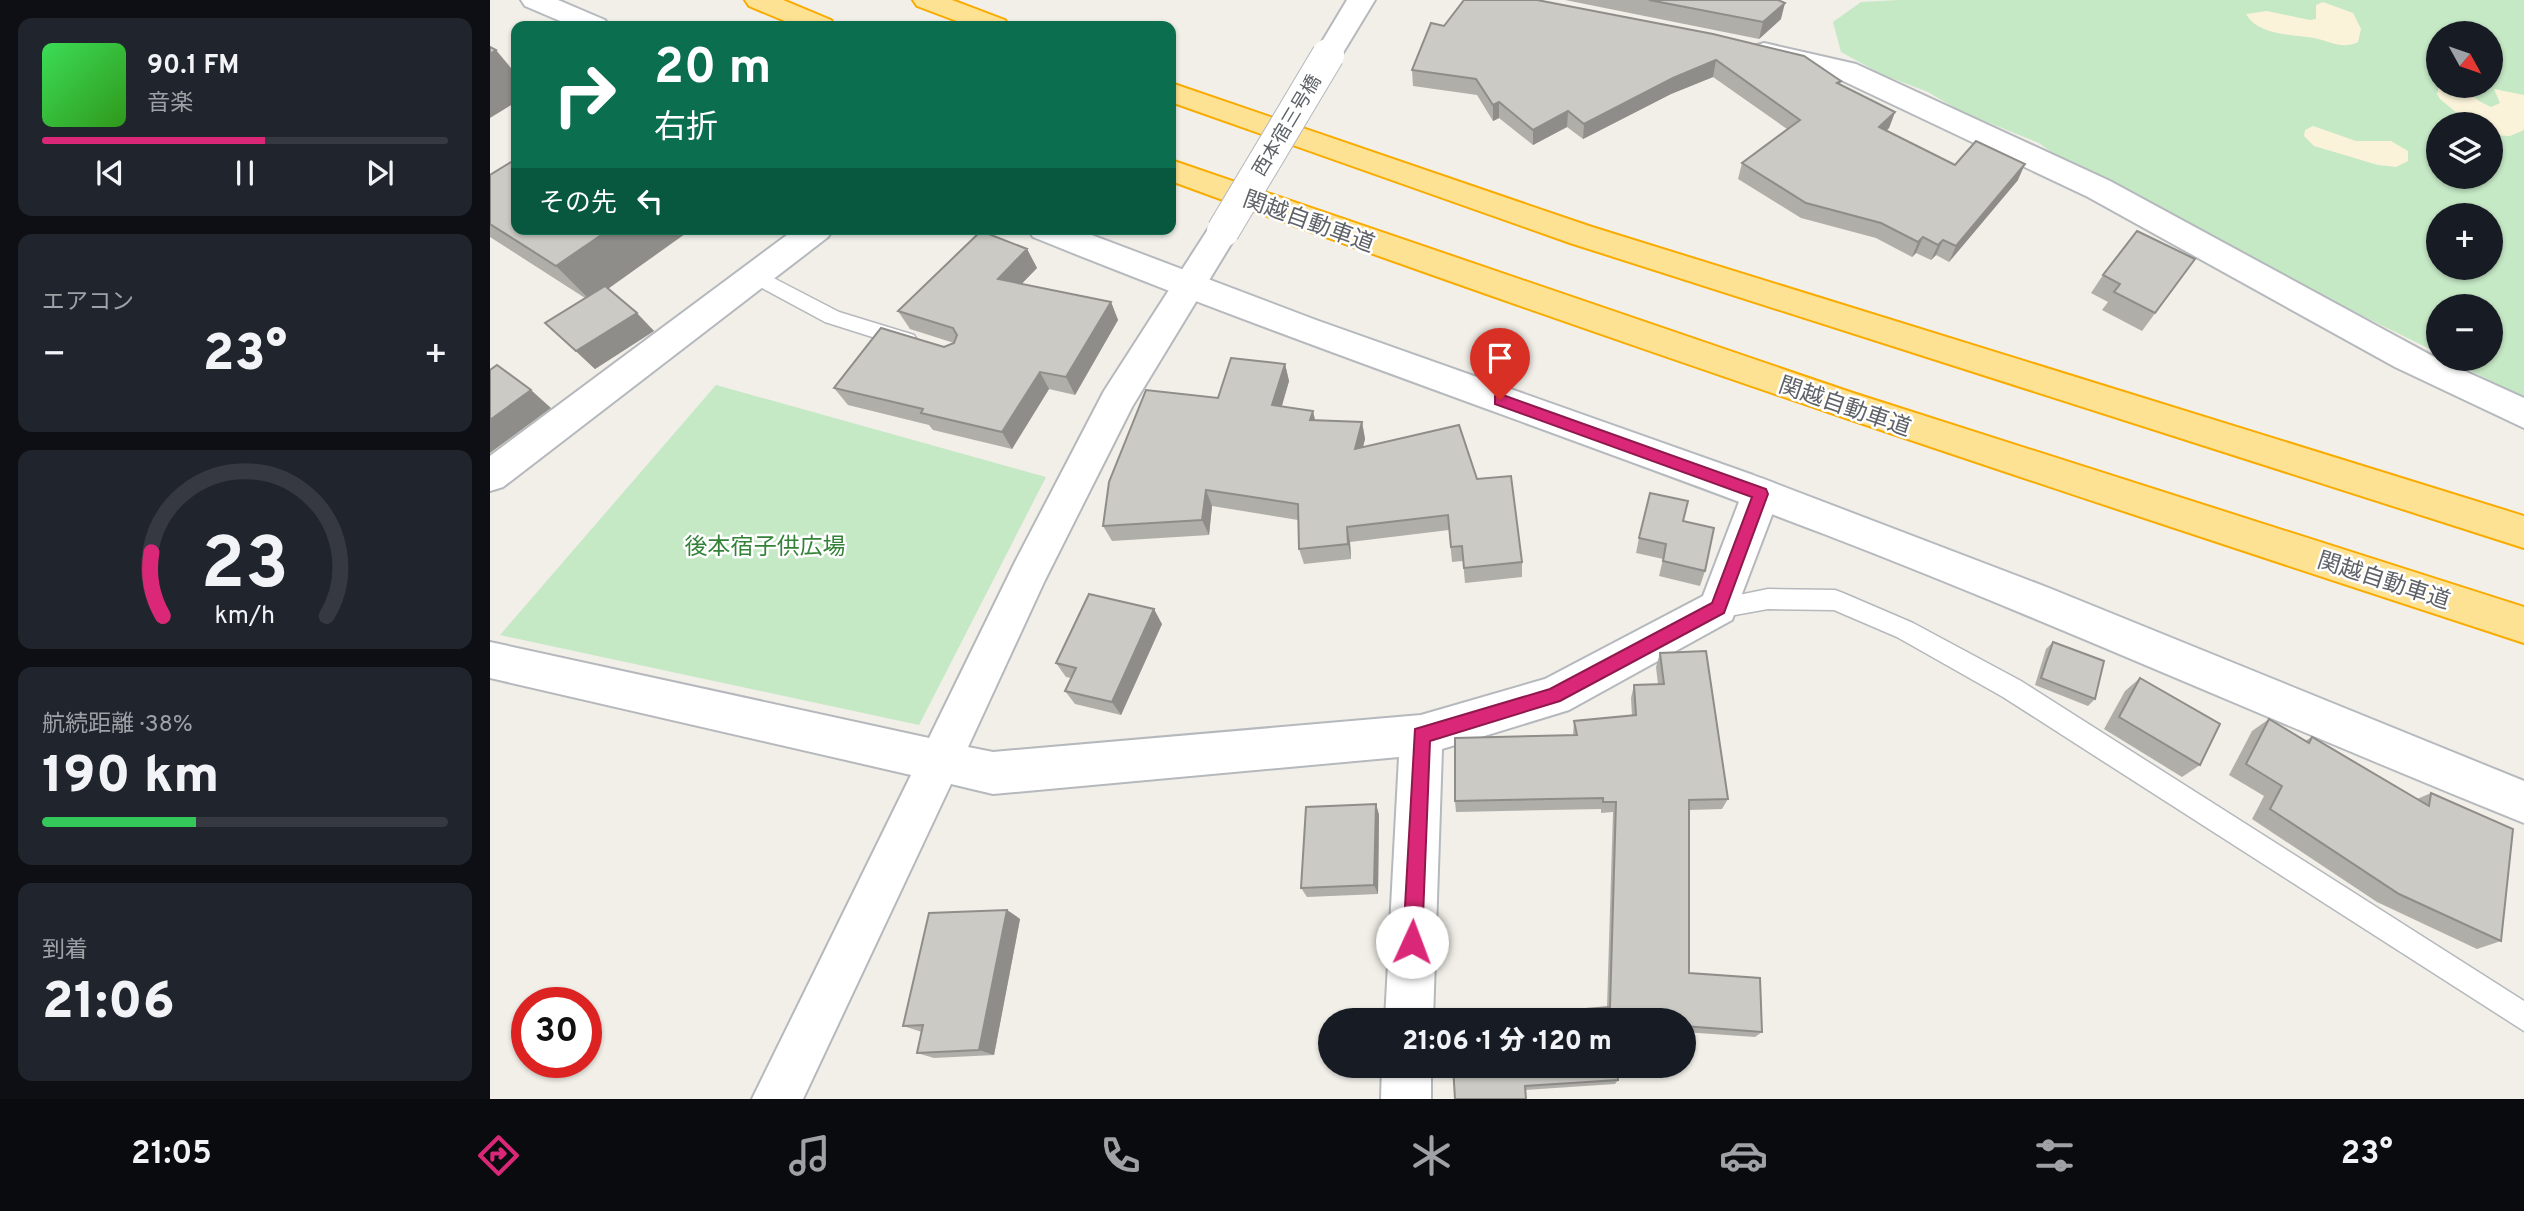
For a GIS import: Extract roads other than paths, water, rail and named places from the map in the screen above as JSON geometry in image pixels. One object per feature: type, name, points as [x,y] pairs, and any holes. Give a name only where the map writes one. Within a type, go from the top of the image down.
[{"type":"highway","points":[[759,0],[809,21]]},
{"type":"highway","points":[[927,0],[982,21]]},
{"type":"highway","points":[[1176,94],[1581,235],[2524,532]]},
{"type":"highway","name":"関越自動車道","points":[[1176,172],[1429,265],[1938,437],[2524,625]]},
{"type":"street","points":[[535,0],[583,21]]},
{"type":"street","name":"西本宿三号橋","points":[[777,1099],[816,1024],[939,760],[1118,399],[1223,231],[1361,0]]},
{"type":"street","points":[[1738,45],[1846,71],[2099,189],[2407,358],[2524,414]]},
{"type":"street","points":[[490,476],[809,235]]},
{"type":"street","points":[[1059,235],[1188,288],[1760,494],[2191,661],[2524,802]]},
{"type":"street","points":[[490,660],[993,773],[1421,735],[1554,696],[1718,608],[1760,494]]},
{"type":"street","points":[[1410,1008],[1421,735]]},
{"type":"street","points":[[1406,1099],[1407,1078]]},
{"type":"lane","points":[[755,276],[832,317],[931,347]]},
{"type":"lane","points":[[1718,608],[1768,599],[1835,600],[1905,630],[2012,689],[2524,1017]]},
{"type":"park label","name":"後本宿子供広場","points":[[765,546]]}]
